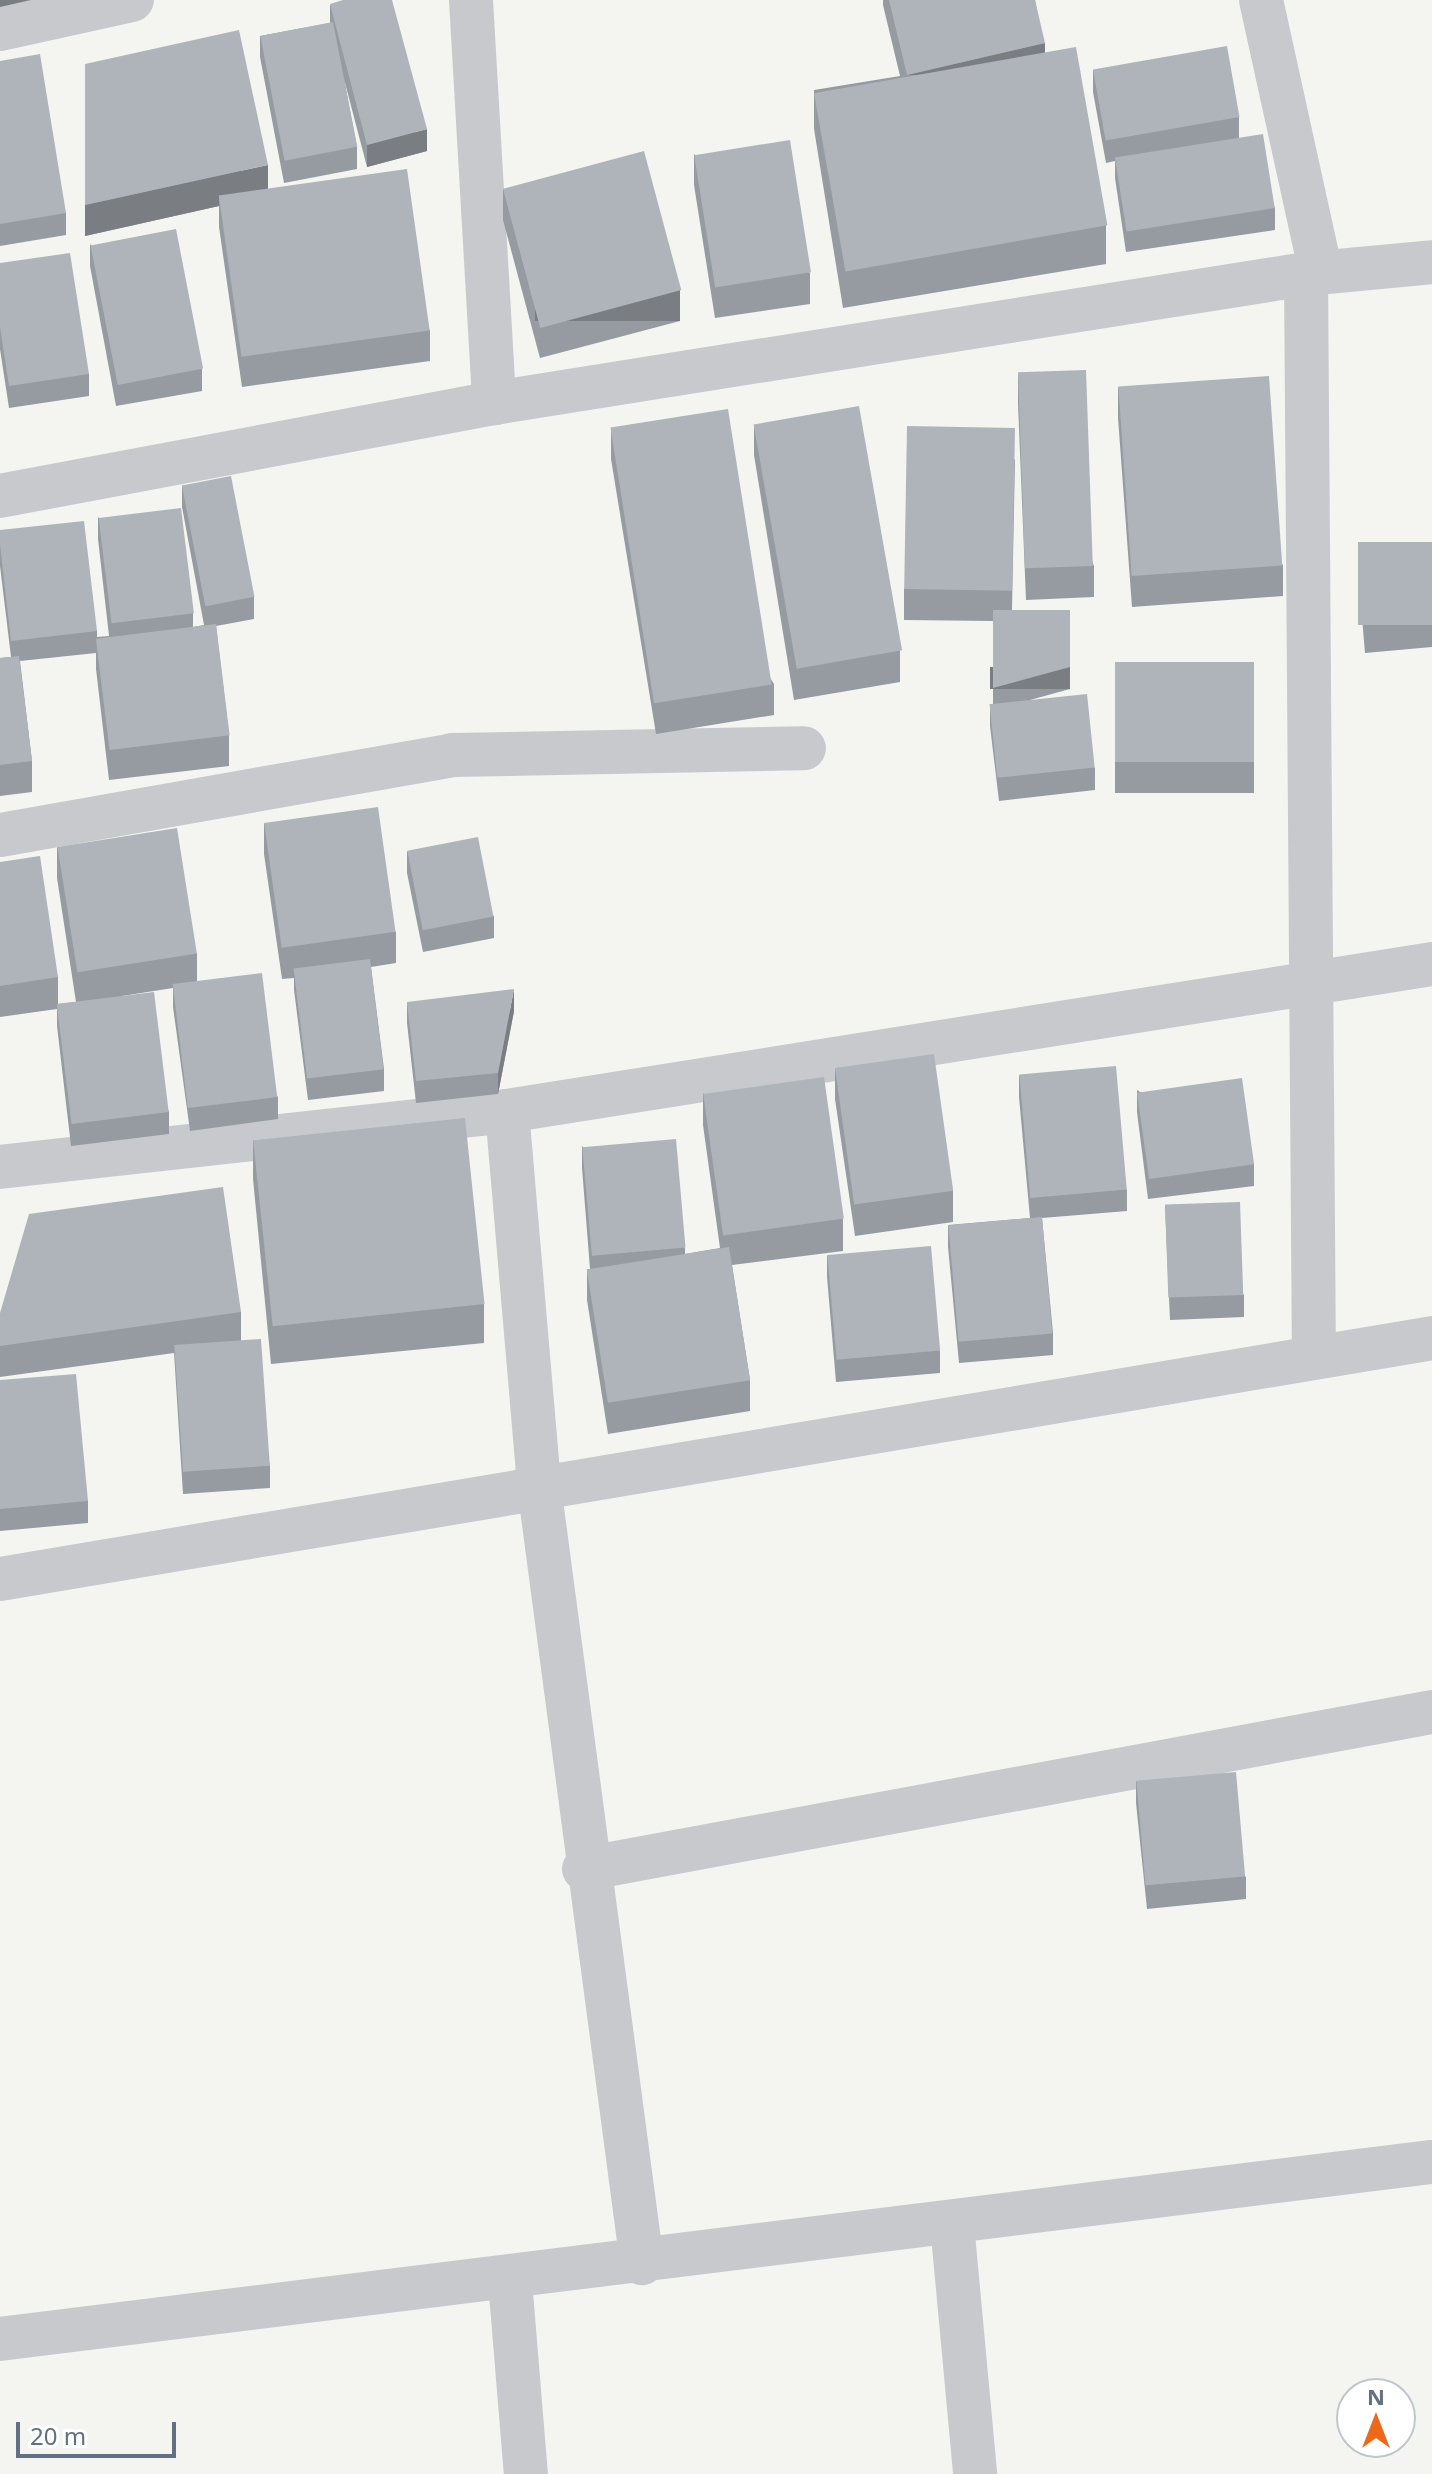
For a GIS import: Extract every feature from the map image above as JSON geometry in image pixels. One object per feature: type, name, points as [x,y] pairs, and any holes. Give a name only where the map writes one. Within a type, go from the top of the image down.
[{"type":"street","points":[[0,29],[132,0]]},
{"type":"street","points":[[471,0],[494,403]]},
{"type":"street","points":[[1261,0],[1314,273],[1310,988],[1314,1353]]},
{"type":"street","points":[[0,496],[494,403],[1314,273],[1432,262]]},
{"type":"street","points":[[0,835],[452,755],[804,748]]},
{"type":"street","points":[[0,1167],[507,1111],[1310,988],[1432,964]]},
{"type":"street","points":[[507,1111],[539,1486],[584,1869],[642,2263]]},
{"type":"street","points":[[0,1579],[1314,1353],[1432,1338]]},
{"type":"street","points":[[584,1869],[1432,1712]]},
{"type":"street","points":[[0,2339],[510,2281],[1432,2162]]},
{"type":"street","points":[[952,2224],[975,2474]]},
{"type":"street","points":[[510,2281],[526,2474]]},
{"type":"building","points":[[343,0],[392,0],[427,129],[367,145],[330,4]]},
{"type":"building","points":[[889,0],[1035,0],[1045,43],[907,75]]},
{"type":"building","points":[[333,22],[357,147],[285,161],[260,36]]},
{"type":"building","points":[[239,30],[268,165],[85,205],[85,64]]},
{"type":"building","points":[[1227,46],[1240,117],[1106,141],[1093,70]]},
{"type":"building","points":[[1076,47],[1107,225],[845,271],[814,93]]},
{"type":"building","points":[[40,54],[66,213],[0,224],[0,61]]},
{"type":"building","points":[[1263,134],[1275,208],[1127,232],[1115,157]]},
{"type":"building","points":[[790,140],[811,272],[715,288],[694,155]]},
{"type":"building","points":[[644,151],[681,290],[540,328],[503,189]]},
{"type":"building","points":[[407,169],[430,330],[242,357],[219,195]]},
{"type":"building","points":[[176,229],[203,368],[118,385],[91,246]]},
{"type":"building","points":[[70,253],[89,374],[9,386],[0,327],[0,263]]},
{"type":"building","points":[[1086,370],[1093,566],[1025,568],[1018,372]]},
{"type":"building","points":[[1269,376],[1282,566],[1132,576],[1118,387]]},
{"type":"building","points":[[859,406],[902,650],[797,669],[754,425]]},
{"type":"building","points":[[728,409],[772,685],[654,703],[610,428]]},
{"type":"building","points":[[907,426],[1015,428],[1012,591],[904,589]]},
{"type":"building","points":[[231,476],[254,597],[205,606],[182,486]]},
{"type":"building","points":[[181,508],[194,613],[112,623],[99,518]]},
{"type":"building","points":[[84,521],[97,631],[11,641],[0,530]]},
{"type":"building","points":[[1358,542],[1432,542],[1432,625],[1358,625]]},
{"type":"building","points":[[993,610],[1070,610],[1070,667],[993,688]]},
{"type":"building","points":[[216,624],[230,735],[110,750],[96,639]]},
{"type":"building","points":[[19,656],[32,761],[0,765],[0,658]]},
{"type":"building","points":[[1115,662],[1254,662],[1254,762],[1115,762]]},
{"type":"building","points":[[1087,694],[1095,768],[997,778],[990,704]]},
{"type":"building","points":[[378,807],[396,932],[282,948],[264,823]]},
{"type":"building","points":[[177,828],[197,953],[77,972],[57,847]]},
{"type":"building","points":[[478,837],[493,917],[423,930],[407,851]]},
{"type":"building","points":[[40,856],[58,977],[0,986],[0,862]]},
{"type":"building","points":[[370,959],[384,1069],[307,1079],[294,968]]},
{"type":"building","points":[[262,973],[277,1097],[188,1108],[173,984]]},
{"type":"building","points":[[514,989],[498,1073],[416,1081],[407,1002]]},
{"type":"building","points":[[154,992],[169,1112],[71,1124],[57,1004]]},
{"type":"building","points":[[934,1054],[953,1191],[854,1205],[835,1068]]},
{"type":"building","points":[[1116,1066],[1127,1190],[1030,1198],[1019,1074]]},
{"type":"building","points":[[824,1077],[844,1219],[723,1236],[703,1094]]},
{"type":"building","points":[[1242,1078],[1254,1164],[1149,1179],[1137,1093]]},
{"type":"building","points":[[465,1118],[485,1304],[273,1326],[253,1140]]},
{"type":"building","points":[[676,1139],[685,1248],[592,1256],[582,1147]]},
{"type":"building","points":[[223,1187],[241,1312],[0,1346],[0,1313],[29,1214]]},
{"type":"building","points":[[1240,1202],[1243,1295],[1168,1298],[1165,1205]]},
{"type":"building","points":[[1042,1217],[1052,1334],[959,1342],[948,1225]]},
{"type":"building","points":[[931,1246],[940,1351],[837,1360],[827,1255]]},
{"type":"building","points":[[729,1247],[750,1380],[608,1403],[587,1270]]},
{"type":"building","points":[[261,1339],[270,1466],[183,1472],[174,1345]]},
{"type":"building","points":[[76,1374],[88,1501],[0,1509],[0,1380]]},
{"type":"building","points":[[1236,1772],[1245,1877],[1146,1885],[1136,1781]]}]
